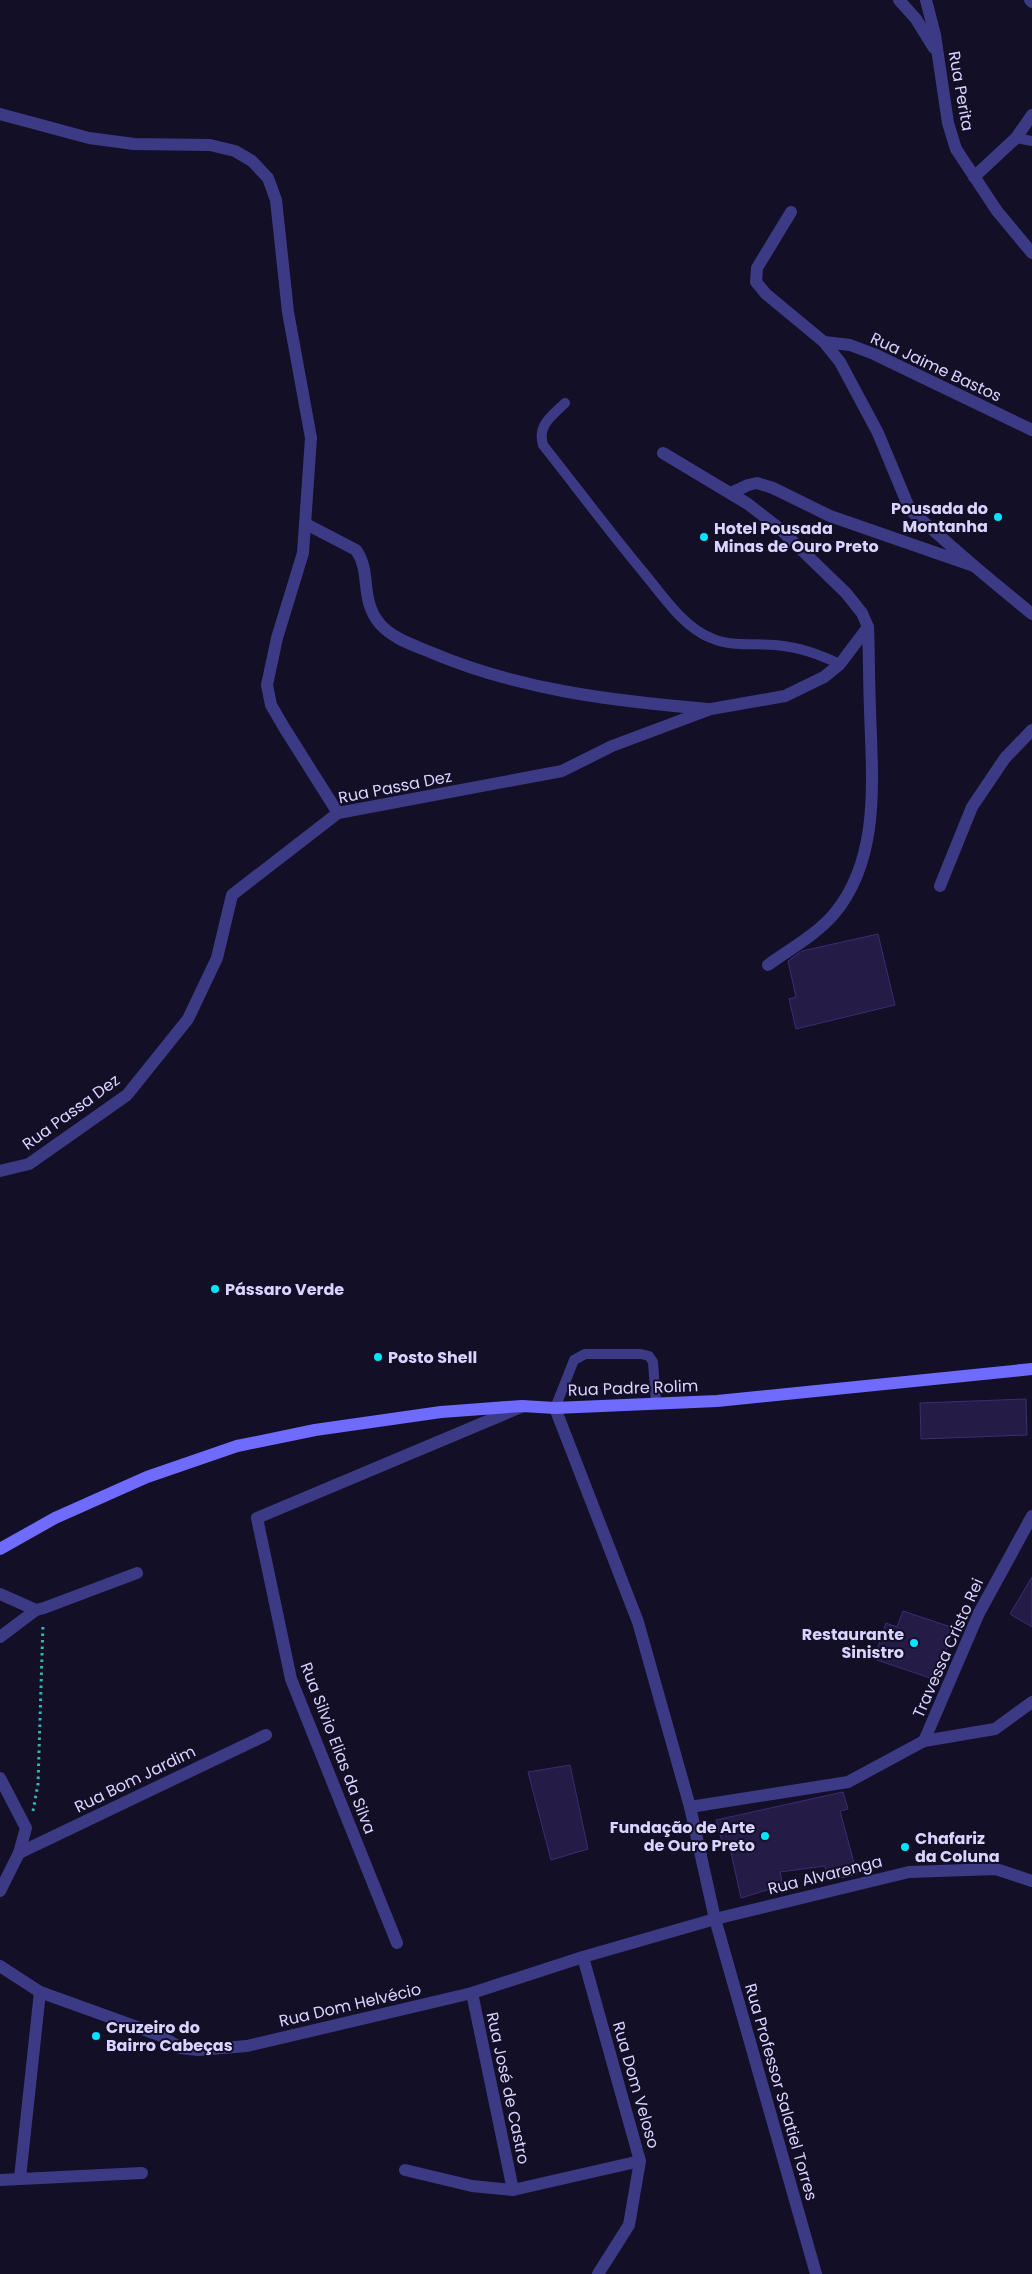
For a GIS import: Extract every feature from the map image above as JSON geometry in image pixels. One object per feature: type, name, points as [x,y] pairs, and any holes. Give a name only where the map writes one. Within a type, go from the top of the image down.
[{"type":"main road","name":"Rua Padre Rolim","points":[[0,1549],[55,1518],[147,1477],[237,1446],[315,1430],[441,1412],[522,1406],[555,1408],[717,1401],[1032,1369]]},
{"type":"street","points":[[898,0],[916,19],[938,54]]},
{"type":"street","name":"Rua Perita","points":[[926,0],[938,54],[952,139],[961,158],[997,211],[1032,253]]},
{"type":"street","points":[[0,114],[90,138],[134,144],[210,145],[235,151],[252,160],[268,178],[276,200],[288,312],[311,438],[303,553],[277,638],[267,685],[271,705],[284,729],[338,813]]},
{"type":"street","points":[[974,177],[1016,138],[1032,115]]},
{"type":"street","points":[[791,212],[757,268],[756,282],[766,294],[824,342],[840,362],[869,415],[910,510],[1032,614]]},
{"type":"street","name":"Rua Jaime Bastos","points":[[824,342],[850,345],[874,354],[1032,430]]},
{"type":"street","points":[[663,453],[731,493],[780,529],[846,593],[862,613],[868,626],[871,771],[869,828],[865,850],[860,866],[833,914],[817,930],[768,965]]},
{"type":"street","points":[[731,493],[757,483],[773,488],[830,516],[974,566]]},
{"type":"street","points":[[306,524],[356,550],[361,557],[368,606],[383,626],[407,643],[449,660],[518,682],[616,701],[711,709]]},
{"type":"street","name":"Rua Passa Dez","points":[[0,1171],[29,1164],[127,1095],[188,1020],[217,958],[232,895],[338,813],[562,772],[612,746],[711,709],[785,696],[824,677],[840,664],[868,626]]},
{"type":"street","points":[[940,886],[961,829],[976,800],[1005,758],[1032,730]]},
{"type":"street","name":"Rua Silvio Elias da Silva","points":[[397,1943],[291,1679],[257,1518],[522,1406]]},
{"type":"street","name":"Rua Professor Salatiel Torres","points":[[555,1408],[638,1622],[690,1808],[716,1919],[816,2274]]},
{"type":"street","name":"Travessa Cristo Rei","points":[[924,1741],[978,1613],[1032,1516]]},
{"type":"street","points":[[0,1637],[40,1609],[136,1573]]},
{"type":"street","points":[[0,1594],[40,1609]]},
{"type":"street","points":[[690,1808],[848,1782],[924,1741],[995,1729],[1032,1702]]},
{"type":"street","name":"Rua Bom Jardim","points":[[19,1853],[266,1735]]},
{"type":"street","points":[[0,1778],[26,1828],[19,1853],[0,1891]]},
{"type":"street","name":"Rua Alvarenga","points":[[716,1919],[909,1872],[996,1868],[1032,1881]]},
{"type":"street","name":"Rua Dom Helvécio","points":[[0,1966],[40,1992],[159,2035],[181,2048],[198,2050],[247,2046],[472,1993],[583,1957],[716,1919]]},
{"type":"street","name":"Rua Dom Veloso","points":[[583,1957],[640,2161],[629,2225],[598,2274]]},
{"type":"street","points":[[20,2178],[40,1992]]},
{"type":"street","name":"Rua José de Castro","points":[[472,1993],[513,2190]]},
{"type":"street","points":[[405,2170],[472,2186],[513,2190],[640,2161]]},
{"type":"street","points":[[0,2180],[142,2173]]},
{"type":"lane","points":[[1016,138],[1032,142]]},
{"type":"lane","points":[[565,403],[544,424],[541,438],[543,445],[623,548],[689,624],[700,633],[714,640],[743,644],[796,647],[840,664]]},
{"type":"lane","points":[[555,1408],[571,1364],[578,1356],[585,1354],[641,1354],[649,1356],[652,1362],[656,1403]]},
{"type":"path","points":[[26,1828],[35,1807],[38,1784],[40,1609]]},
{"type":"building","points":[[878,934],[895,1005],[796,1029],[789,999],[796,997],[788,961],[802,951]]},
{"type":"building","points":[[1026,1399],[1027,1435],[921,1439],[920,1403]]},
{"type":"building","points":[[1032,1577],[1032,1627],[1010,1614]]},
{"type":"building","name":"Restaurante Sinistro","points":[[903,1611],[954,1628],[936,1680],[874,1659],[886,1623],[897,1627]]},
{"type":"building","points":[[570,1765],[588,1849],[551,1860],[528,1772]]},
{"type":"building","name":"Fundação de Arte de Ouro Preto","points":[[843,1792],[848,1809],[840,1811],[857,1874],[828,1881],[825,1866],[780,1872],[783,1885],[741,1898],[730,1848],[724,1849],[716,1820]]},
{"type":"place","name":"Pousada do Montanha","points":[[998,517]]},
{"type":"place","name":"Hotel Pousada Minas de Ouro Preto","points":[[704,537]]},
{"type":"place","name":"Pássaro Verde","points":[[215,1289]]},
{"type":"place","name":"Posto Shell","points":[[378,1357]]},
{"type":"place","name":"Restaurante Sinistro","points":[[914,1643]]},
{"type":"place","name":"Fundação de Arte de Ouro Preto","points":[[765,1836]]},
{"type":"place","name":"Chafariz da Coluna","points":[[905,1847]]},
{"type":"place","name":"Cruzeiro do Bairro Cabeças","points":[[96,2036]]}]
